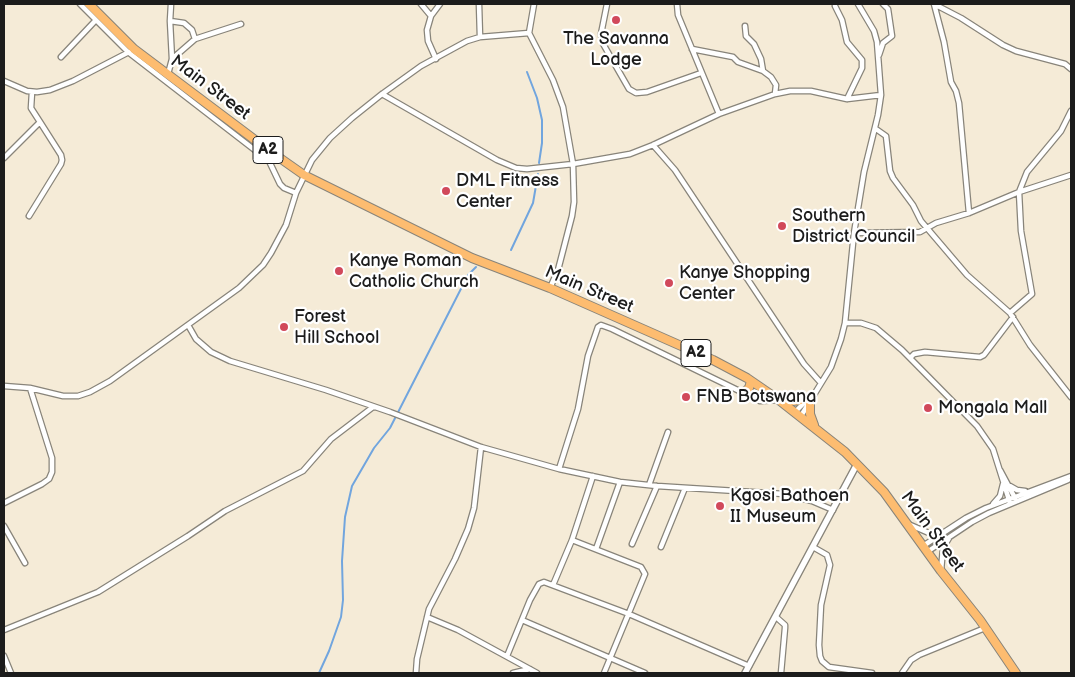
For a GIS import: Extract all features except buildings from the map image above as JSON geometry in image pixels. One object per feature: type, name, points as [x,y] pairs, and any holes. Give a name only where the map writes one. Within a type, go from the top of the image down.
[{"type":"highway","name":"Main Street","points":[[89,4],[131,50],[304,175],[472,258],[550,288],[713,360],[752,381],[777,398],[815,427],[857,464],[884,492],[941,571],[986,628],[1016,673]]},
{"type":"highway","points":[[743,393],[749,388],[752,381]]},
{"type":"highway","points":[[777,398],[793,401],[810,399],[811,419],[815,427]]},
{"type":"street","points":[[80,4],[95,21],[269,161],[280,184],[284,188],[296,193]]},
{"type":"street","points":[[168,75],[172,59],[171,4]]},
{"type":"street","points":[[421,4],[431,16]]},
{"type":"street","points":[[436,59],[428,41],[427,30],[431,16],[440,4]]},
{"type":"street","points":[[479,4],[480,37]]},
{"type":"street","points":[[534,4],[529,33],[553,80],[563,107],[574,164],[572,216],[558,270],[550,288]]},
{"type":"street","points":[[608,4],[601,34],[602,42],[629,89],[636,92],[646,92],[701,73]]},
{"type":"street","points":[[677,4],[678,15],[719,114]]},
{"type":"street","points":[[798,414],[829,371],[836,355],[845,323],[854,233],[864,172],[876,129],[881,95],[874,31],[858,4]]},
{"type":"street","points":[[878,56],[883,43],[892,36],[888,9],[883,4]]},
{"type":"street","points":[[934,4],[961,18],[1003,45],[1016,51],[1065,64],[1071,69]]},
{"type":"street","points":[[934,4],[944,42],[950,82],[956,91],[959,103],[969,213]]},
{"type":"street","points":[[835,6],[842,20],[847,42],[862,60],[862,68],[847,99]]},
{"type":"street","points":[[61,56],[95,21]]},
{"type":"street","points":[[170,21],[184,24],[192,30],[195,39]]},
{"type":"street","points":[[172,59],[195,39],[241,24]]},
{"type":"street","points":[[746,26],[746,36],[754,44],[761,59],[763,71]]},
{"type":"street","points":[[4,386],[30,388],[63,396],[78,396],[110,381],[239,288],[263,265],[286,225],[296,193],[312,160],[330,138],[382,94],[421,66],[467,41],[480,37],[529,33]]},
{"type":"street","points":[[692,49],[733,58],[738,62],[763,71],[771,77],[776,85],[775,94]]},
{"type":"street","points":[[4,81],[20,89],[32,92],[50,90],[73,81],[131,50]]},
{"type":"street","points":[[382,94],[497,160],[516,168],[527,169],[574,164],[630,154],[719,114],[775,94],[790,91],[811,91],[847,99],[881,95]]},
{"type":"street","points":[[29,216],[62,160],[61,155],[32,108],[32,92]]},
{"type":"street","points":[[910,358],[914,354],[925,352],[980,358],[1011,315],[1032,294],[1021,231],[1019,192],[1027,172],[1061,131],[1071,111]]},
{"type":"street","points":[[4,158],[40,122]]},
{"type":"street","points":[[876,129],[886,136],[890,171],[893,178],[927,227],[967,276],[1011,315],[1030,345],[1071,396]]},
{"type":"street","points":[[653,145],[674,170],[804,364],[821,383]]},
{"type":"street","points":[[854,233],[918,232],[944,220],[969,213],[1019,192],[1071,174]]},
{"type":"street","points":[[845,323],[872,325],[910,358],[984,434],[993,449],[1006,485],[1009,501]]},
{"type":"street","points":[[188,325],[196,339],[211,352],[230,361],[326,390],[390,412],[480,447],[620,482],[784,494],[812,501],[833,510]]},
{"type":"street","points":[[559,468],[573,429],[588,356],[598,327],[601,325],[760,401],[777,398]]},
{"type":"street","points":[[4,503],[42,484],[49,479],[52,472],[52,458],[30,388]]},
{"type":"street","points":[[4,630],[98,592],[225,511],[303,471],[331,439],[373,407]]},
{"type":"street","points":[[649,485],[668,432]]},
{"type":"street","points":[[416,673],[417,659],[431,605],[455,559],[468,529],[474,508],[480,447]]},
{"type":"street","points":[[745,673],[857,464]]},
{"type":"street","points":[[553,585],[572,540],[593,476]]},
{"type":"street","points":[[1015,499],[1033,490],[1071,477]]},
{"type":"street","points":[[925,549],[942,534],[966,518],[990,506],[1015,499],[1071,477]]},
{"type":"street","points":[[596,549],[620,482]]},
{"type":"street","points":[[1006,485],[1020,491],[1033,490]]},
{"type":"street","points":[[1006,485],[1015,499]]},
{"type":"street","points":[[990,506],[1000,496],[1006,485]]},
{"type":"street","points":[[632,544],[657,486]]},
{"type":"street","points":[[661,547],[685,488]]},
{"type":"street","points":[[925,549],[950,537],[1009,501]]},
{"type":"street","points":[[908,524],[929,533],[942,534]]},
{"type":"street","points":[[4,526],[25,563]]},
{"type":"street","points":[[941,571],[943,548],[950,537]]},
{"type":"street","points":[[572,540],[643,568],[644,576],[604,673]]},
{"type":"street","points":[[813,547],[826,555],[830,565],[822,605],[819,645],[822,661],[829,667],[872,673]]},
{"type":"street","points":[[507,656],[539,584],[544,582],[629,614],[749,666]]},
{"type":"street","points":[[776,617],[786,628],[780,673]]},
{"type":"street","points":[[427,618],[458,630],[537,673]]},
{"type":"street","points":[[522,620],[645,673]]},
{"type":"street","points":[[902,673],[911,660],[919,655],[986,628]]},
{"type":"street","points":[[4,656],[11,673]]},
{"type":"street","points":[[513,673],[530,669]]},
{"type":"waterway","points":[[527,72],[537,98],[542,120],[542,143],[539,163]]},
{"type":"waterway","points":[[511,250],[533,203],[538,174]]},
{"type":"waterway","points":[[319,673],[341,617],[345,517],[352,486],[374,448],[390,428],[468,275],[476,267]]},
{"type":"place","name":"The Savanna Lodge","points":[[616,20]]},
{"type":"place","name":"DML Fitness Center","points":[[446,191]]},
{"type":"place","name":"Southern District Council","points":[[782,226]]},
{"type":"place","name":"Kanye Roman Catholic Church","points":[[339,271]]},
{"type":"place","name":"Kanye Shopping Center","points":[[669,283]]},
{"type":"place","name":"Forest Hill School","points":[[284,327]]},
{"type":"place","name":"FNB Botswana","points":[[686,397]]},
{"type":"place","name":"Mongala Mall","points":[[928,408]]},
{"type":"place","name":"Kgosi Bathoen II Museum","points":[[720,506]]}]
